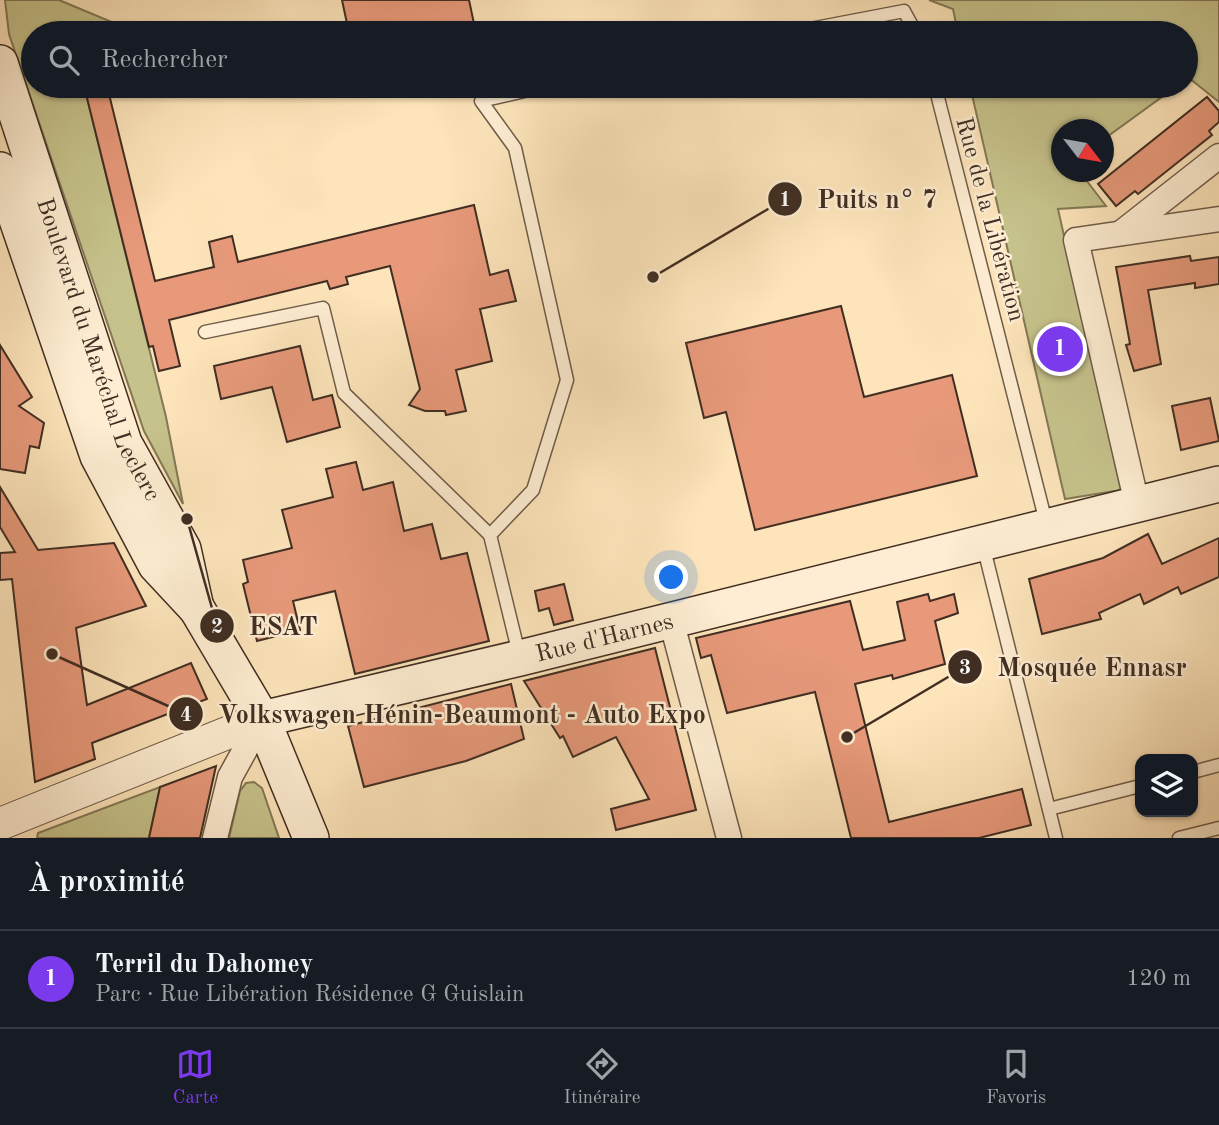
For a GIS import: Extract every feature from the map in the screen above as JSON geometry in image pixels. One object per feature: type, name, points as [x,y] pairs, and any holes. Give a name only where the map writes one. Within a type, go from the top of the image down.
[{"type":"main road","name":"Boulevard du Maréchal Leclerc","points":[[0,63],[124,443],[183,549],[197,609]]},
{"type":"main road","name":"Boulevard du Maréchal Leclerc","points":[[0,170],[98,456],[156,565],[197,609]]},
{"type":"main road","name":"Rue d'Harnes","points":[[262,719],[520,658],[1219,484]]},
{"type":"main road","points":[[197,609],[262,719],[311,838]]},
{"type":"street","points":[[1121,234],[1219,156]]},
{"type":"street","points":[[1137,504],[1076,240],[1219,219]]},
{"type":"street","points":[[671,620],[729,838]]},
{"type":"street","points":[[215,838],[230,778],[262,719]]},
{"type":"street","name":"Rue d'Harnes","points":[[0,824],[262,719]]},
{"type":"lane","points":[[852,21],[904,11],[909,21]]},
{"type":"lane","points":[[490,535],[533,490],[567,380],[514,148],[481,101],[494,98]]},
{"type":"lane","name":"Rue de la Libération","points":[[938,98],[1047,526]]},
{"type":"lane","points":[[205,332],[323,308],[344,393],[490,535],[520,658]]},
{"type":"lane","points":[[982,542],[1056,838]]},
{"type":"lane","points":[[1198,771],[1219,765]]},
{"type":"lane","points":[[1049,809],[1135,787]]},
{"type":"lane","points":[[1179,838],[1219,828]]},
{"type":"shaded area","points":[[5,0],[59,0],[109,21],[21,21],[21,69],[9,34]]},
{"type":"shaded area","points":[[929,0],[1219,0],[1219,102],[1198,85],[1198,21],[956,21],[953,9]]},
{"type":"shaded area","points":[[31,98],[87,98],[166,417],[183,504],[144,431]]},
{"type":"shaded area","points":[[973,98],[1160,98],[1114,132],[1114,119],[1051,119],[1051,182],[1088,182],[1106,206],[1058,209],[1121,490],[1065,499]]},
{"type":"shaded area","points":[[254,782],[262,788],[279,838],[229,838],[240,791],[246,783]]},
{"type":"shaded area","points":[[160,787],[149,838],[37,838],[38,833]]},
{"type":"building","points":[[342,0],[469,0],[473,21],[346,21]]},
{"type":"building","points":[[1207,97],[1219,111],[1219,122],[1209,131],[1212,135],[1138,194],[1135,191],[1116,206],[1098,184],[1114,182],[1114,171]]},
{"type":"building","points":[[87,98],[110,98],[155,281],[214,267],[209,242],[232,236],[238,262],[474,205],[490,275],[508,270],[516,301],[480,309],[492,361],[456,370],[466,411],[446,415],[445,411],[425,411],[409,405],[420,389],[390,266],[346,277],[348,284],[330,289],[327,281],[169,320],[180,366],[159,371],[153,346],[149,347]]},
{"type":"building","points":[[1190,256],[1191,261],[1219,257],[1219,284],[1195,288],[1195,283],[1148,290],[1161,364],[1134,371],[1126,345],[1130,344],[1116,267]]},
{"type":"building","points":[[841,306],[864,397],[952,375],[977,476],[755,530],[726,412],[704,418],[686,343]]},
{"type":"building","points":[[0,345],[32,397],[19,406],[44,423],[39,448],[30,446],[25,473],[0,469]]},
{"type":"building","points":[[300,346],[313,400],[332,395],[340,427],[287,442],[272,387],[221,399],[214,366]]},
{"type":"building","points":[[1210,398],[1219,441],[1181,450],[1172,406]]},
{"type":"building","points":[[356,462],[363,490],[393,482],[404,531],[432,524],[441,559],[467,553],[489,641],[355,674],[335,591],[293,601],[300,630],[257,641],[243,584],[248,582],[243,560],[292,548],[282,510],[333,497],[326,469]]},
{"type":"building","points":[[0,487],[38,550],[114,543],[146,606],[76,628],[87,705],[191,663],[207,699],[92,743],[95,759],[35,782],[12,579],[0,580],[0,553],[15,552],[0,527]]},
{"type":"building","points":[[1148,534],[1162,564],[1219,538],[1219,577],[1181,594],[1178,587],[1144,604],[1140,594],[1099,613],[1101,619],[1042,634],[1029,579],[1103,558]]},
{"type":"building","points":[[564,584],[573,620],[554,625],[549,608],[539,611],[535,591]]},
{"type":"building","points":[[928,594],[930,601],[954,594],[958,613],[935,621],[945,664],[893,679],[892,675],[855,684],[889,822],[1022,789],[1031,825],[979,838],[851,838],[815,692],[727,713],[711,655],[701,658],[696,638],[850,601],[863,650],[905,640],[897,602]]},
{"type":"building","points":[[655,648],[696,810],[616,830],[611,809],[649,799],[616,737],[573,757],[563,736],[560,738],[524,681]]},
{"type":"building","points":[[511,684],[524,739],[466,761],[364,787],[348,726]]},
{"type":"building","points":[[216,766],[200,838],[149,838],[160,787]]},
{"type":"place","name":"Puits n° 7","points":[[653,277]]},
{"type":"place","name":"Terril du Dahomey","points":[[1060,349]]},
{"type":"place","name":"ESAT","points":[[187,519]]},
{"type":"place","name":"Volkswagen Hénin-Beaumont - Auto Expo","points":[[52,654]]},
{"type":"place","name":"Mosquée Ennasr","points":[[847,737]]}]
